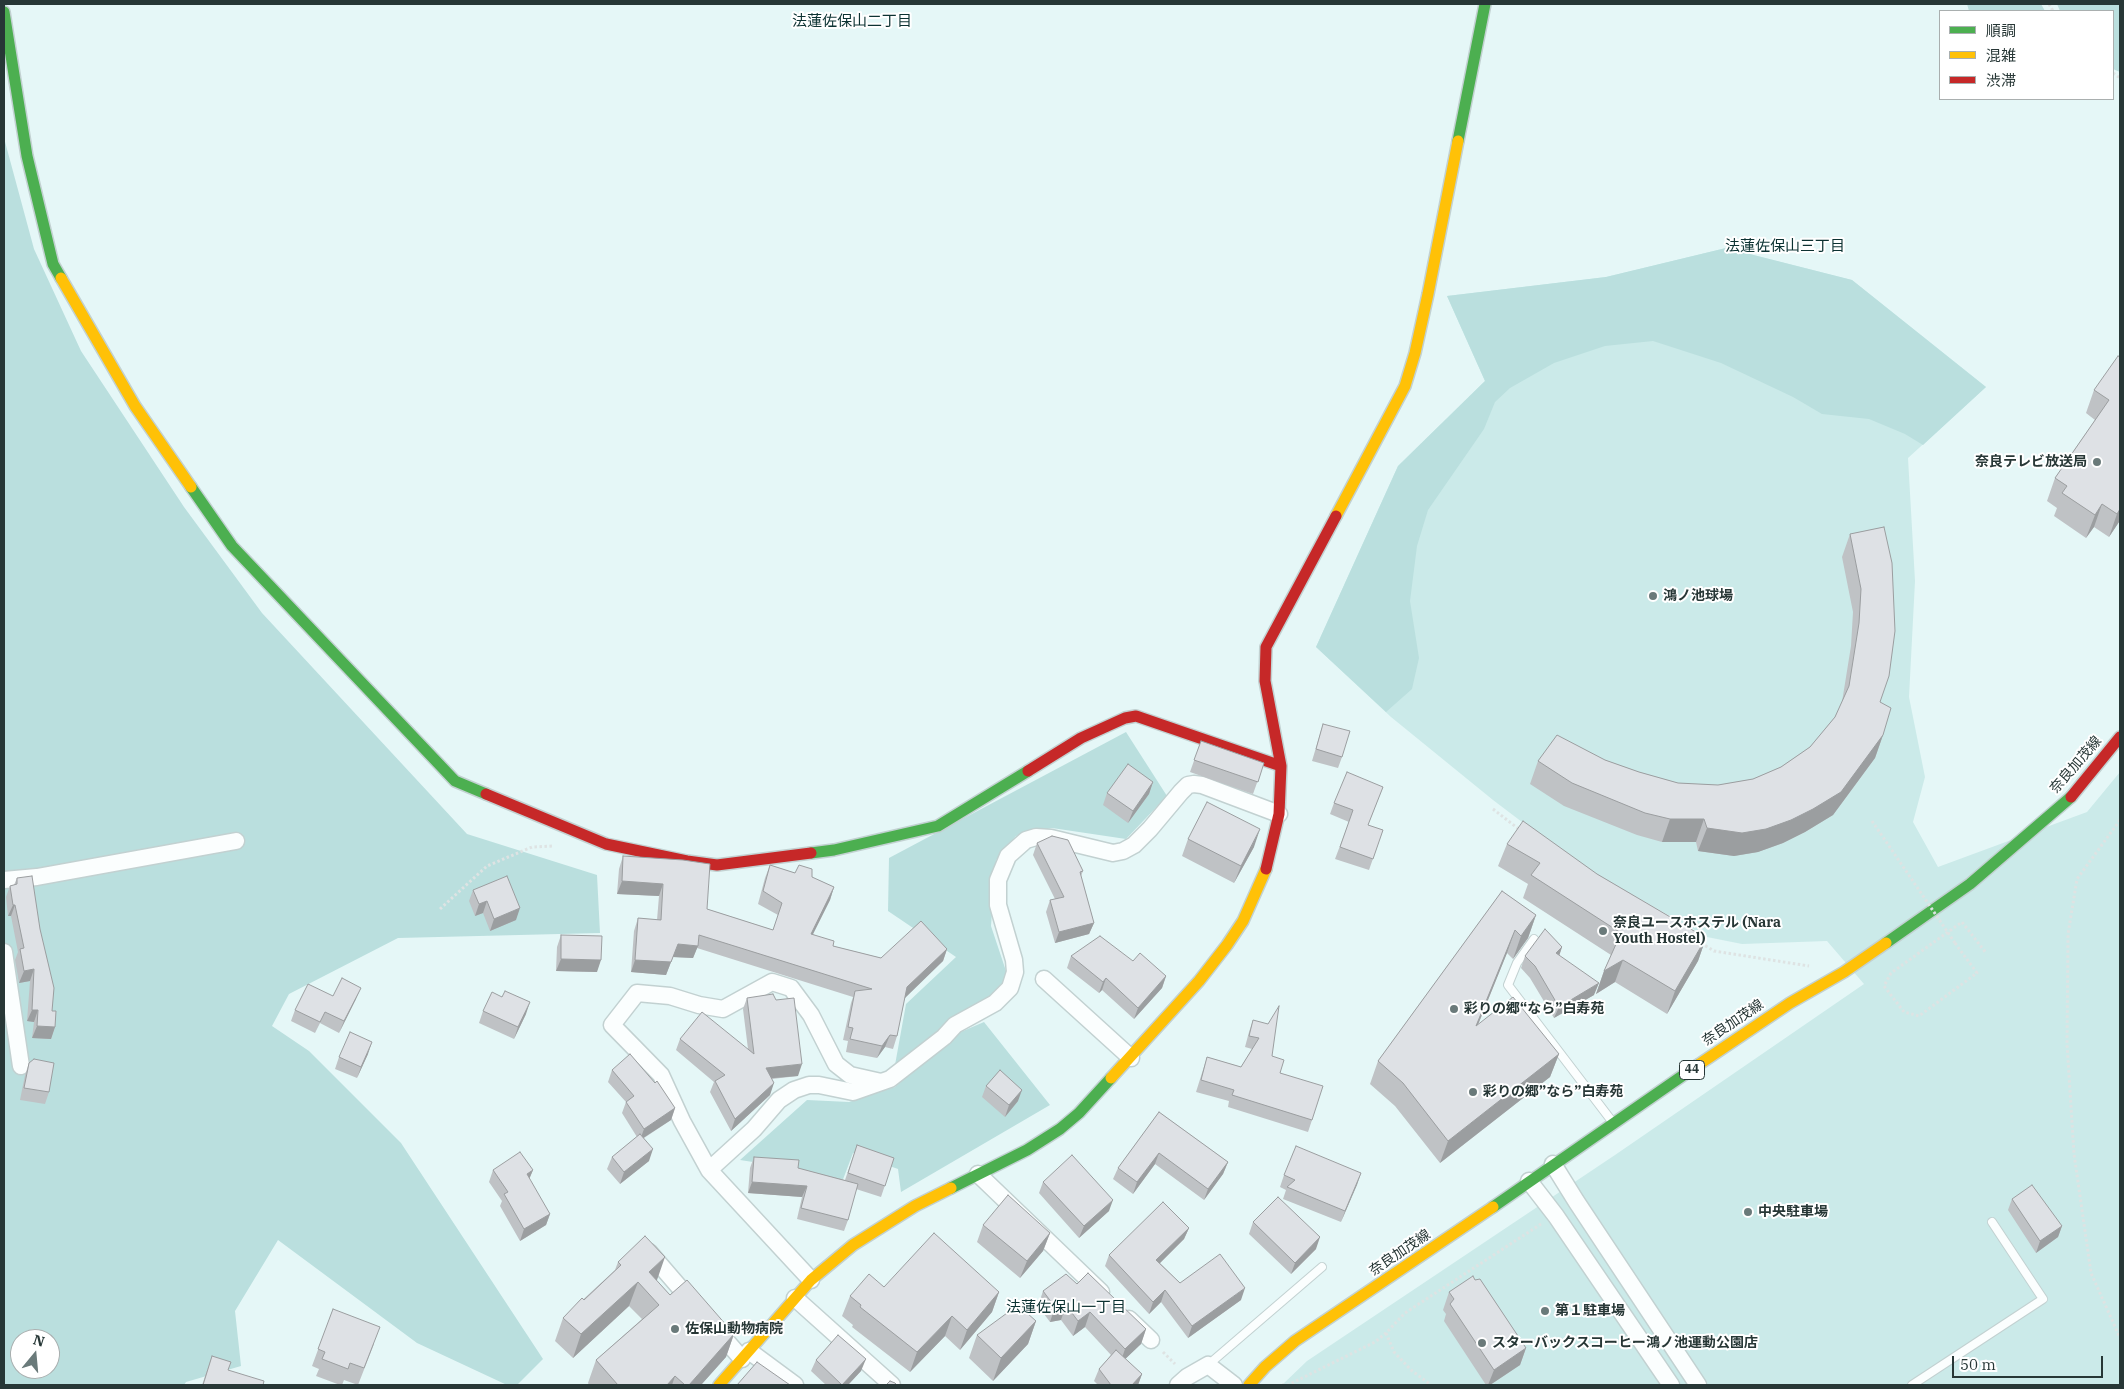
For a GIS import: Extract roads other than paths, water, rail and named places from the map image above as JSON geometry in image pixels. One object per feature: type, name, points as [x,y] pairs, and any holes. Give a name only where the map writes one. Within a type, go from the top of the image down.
[{"type":"street","points":[[719,1385],[811,1280],[853,1245],[915,1206],[1028,1150],[1060,1129],[1079,1113],[1199,981],[1227,945],[1243,920],[1265,875],[1279,814],[1280,766],[1265,680],[1266,647],[1405,386],[1416,352],[1423,319],[1485,4]]},
{"type":"street","points":[[4,12],[26,156],[52,264],[135,406],[232,546],[455,781],[606,844],[687,861],[716,865],[834,850],[938,826],[1080,738],[1125,718],[1136,716],[1280,766]]},
{"type":"street","name":"奈良加茂線","points":[[1249,1385],[1265,1367],[1295,1341],[1456,1234],[1529,1181],[1790,1003],[1844,972],[1970,884],[2071,797],[2120,737]]},
{"type":"street","points":[[709,1170],[754,1129],[779,1100],[794,1090],[809,1085],[819,1085],[853,1092],[881,1082],[896,1074],[944,1037],[955,1025],[995,1003],[1010,988],[1015,972],[1010,944],[1002,925],[998,905],[998,880],[1008,856],[1026,840],[1036,837],[1051,838],[1113,852],[1123,851],[1134,845],[1150,830],[1188,785],[1194,784],[1202,785],[1279,814]]},
{"type":"street","points":[[4,880],[38,877],[236,841]]},
{"type":"street","points":[[4,952],[21,1066]]},
{"type":"street","points":[[1044,979],[1131,1058]]},
{"type":"street","points":[[811,1280],[709,1170],[682,1120],[661,1075],[612,1026],[636,993],[670,996],[698,1005],[722,1009],[772,982],[791,988],[811,1015],[836,1064],[850,1076],[881,1082]]},
{"type":"street","points":[[1554,1164],[1576,1202],[1698,1385]]},
{"type":"street","points":[[978,1174],[1151,1340]]},
{"type":"street","points":[[1529,1181],[1556,1216],[1671,1385]]},
{"type":"street","points":[[649,1252],[746,1355],[795,1385]]},
{"type":"street","points":[[795,1298],[892,1385]]},
{"type":"street","points":[[1182,1381],[1208,1365],[1234,1385]]},
{"type":"lane","points":[[1534,939],[1517,964],[1508,985],[1614,1124]]},
{"type":"lane","points":[[1912,1385],[2043,1299],[1992,1222]]},
{"type":"lane","points":[[1208,1365],[1322,1267]]},
{"type":"place","name":"奈良テレビ放送局","points":[[2097,462]]},
{"type":"place","name":"鴻ノ池球場","points":[[1653,596]]},
{"type":"place","name":"奈良ユースホステル (Nara Youth Hostel)","points":[[1603,931]]},
{"type":"place","name":"彩りの郷“なら”白寿苑","points":[[1454,1009]]},
{"type":"place","name":"彩りの郷”なら”白寿苑","points":[[1473,1092]]},
{"type":"place","name":"中央駐車場","points":[[1748,1212]]},
{"type":"place","name":"第１駐車場","points":[[1545,1311]]},
{"type":"place","name":"佐保山動物病院","points":[[675,1329]]},
{"type":"place","name":"スターバックスコーヒー鴻ノ池運動公園店","points":[[1482,1343]]},
{"type":"district","name":"法蓮佐保山二丁目","points":[[852,22]]},
{"type":"district","name":"法蓮佐保山三丁目","points":[[1785,247]]},
{"type":"district","name":"法蓮佐保山一丁目","points":[[1066,1308]]}]
